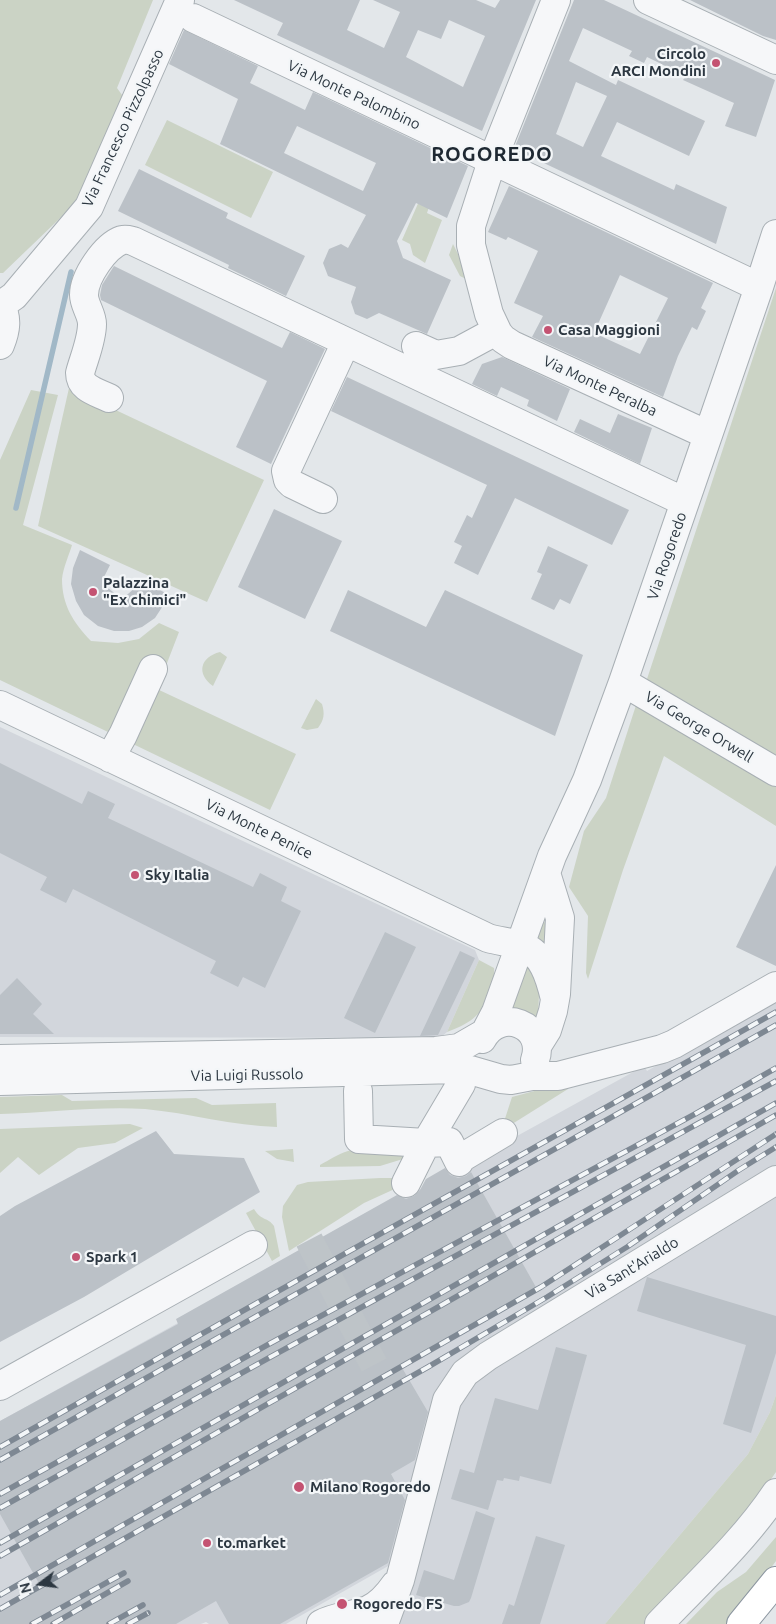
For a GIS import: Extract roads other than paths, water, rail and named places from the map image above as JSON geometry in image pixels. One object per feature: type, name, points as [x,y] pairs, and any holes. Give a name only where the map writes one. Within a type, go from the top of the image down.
[{"type":"highway","points":[[741,1624],[776,1581]]},
{"type":"street","name":"Via Monte Peralba","points":[[556,0],[492,160],[472,218],[471,245],[489,314],[496,331],[503,340],[512,346],[708,435]]},
{"type":"street","points":[[648,0],[776,60]]},
{"type":"street","name":"Via Monte Palombino","points":[[186,9],[492,160],[759,287]]},
{"type":"street","name":"Via Francesco Pizzolpasso","points":[[0,345],[7,326],[6,316],[1,304],[14,296],[89,206],[186,9]]},
{"type":"street","name":"Via Rogoredo","points":[[486,1032],[496,1012],[552,856],[587,780],[623,682],[776,234]]},
{"type":"street","points":[[109,398],[84,386],[80,378],[92,324],[90,311],[84,299],[84,292],[86,283],[97,262],[116,244],[126,240],[133,241],[685,502]]},
{"type":"street","points":[[416,346],[436,355],[442,363],[459,351],[496,331]]},
{"type":"street","points":[[323,499],[292,484],[288,480],[286,471],[346,342]]},
{"type":"street","points":[[110,758],[123,735],[153,669]]},
{"type":"street","name":"Via George Orwell","points":[[623,682],[776,772]]},
{"type":"street","name":"Via Monte Penice","points":[[0,705],[488,938],[521,945]]},
{"type":"street","points":[[537,1046],[547,1030],[553,1011],[560,918],[546,873]]},
{"type":"street","points":[[521,945],[529,949],[542,963],[548,974],[555,999]]},
{"type":"street","points":[[520,1078],[534,1064],[537,1055],[534,1036],[520,1024],[510,1021],[501,1022],[492,1026],[486,1032],[480,1041],[478,1051],[485,1069],[492,1076],[511,1080],[563,1075],[662,1049],[674,1044],[776,986]]},
{"type":"street","name":"Via Luigi Russolo","points":[[0,1059],[436,1051],[459,1048],[486,1032]]},
{"type":"street","name":"Via Luigi Russolo","points":[[0,1081],[457,1069],[470,1070],[492,1076]]},
{"type":"street","points":[[406,1183],[426,1143],[461,1084]]},
{"type":"street","points":[[358,1090],[359,1139],[426,1143],[449,1142],[458,1161],[503,1134]]},
{"type":"street","name":"Via Sant'Arialdo","points":[[384,1624],[400,1580],[447,1400],[465,1373],[488,1356],[776,1180]]},
{"type":"street","points":[[0,1386],[253,1245]]},
{"type":"street","points":[[659,1624],[731,1549],[768,1506],[776,1493]]},
{"type":"street","points":[[333,1622],[368,1609],[383,1600],[400,1580]]},
{"type":"waterway","points":[[16,508],[71,272]]},
{"type":"tunnel","points":[[309,1240],[374,1365]]},
{"type":"railway","points":[[0,1447],[776,1012]]},
{"type":"railway","points":[[0,1460],[776,1025]]},
{"type":"railway","points":[[0,1494],[269,1344],[695,1114],[776,1068]]},
{"type":"railway","points":[[0,1508],[274,1355],[776,1081]]},
{"type":"railway","points":[[0,1543],[776,1103]]},
{"type":"railway","points":[[0,1556],[776,1115]]},
{"type":"railway","points":[[0,1595],[541,1287],[776,1134]]},
{"type":"railway","points":[[0,1609],[428,1367],[547,1297],[627,1247],[739,1170],[776,1147]]},
{"type":"railway","points":[[32,1624],[124,1573]]},
{"type":"railway","points":[[53,1624],[128,1581]]},
{"type":"railway","points":[[109,1624],[143,1605]]},
{"type":"railway","points":[[128,1624],[148,1613]]},
{"type":"place","name":"Circolo ARCI Mondini","points":[[716,63]]},
{"type":"place","name":"Casa Maggioni","points":[[548,330]]},
{"type":"place","name":"Palazzina \"Ex chimici\"","points":[[93,592]]},
{"type":"place","name":"Sky Italia","points":[[135,875]]},
{"type":"place","name":"Spark 1","points":[[76,1257]]},
{"type":"place","name":"Milano Rogoredo","points":[[299,1487]]},
{"type":"place","name":"to.market","points":[[207,1543]]},
{"type":"place","name":"Rogoredo FS","points":[[342,1604]]},
{"type":"district","name":"ROGOREDO","points":[[492,154]]}]
